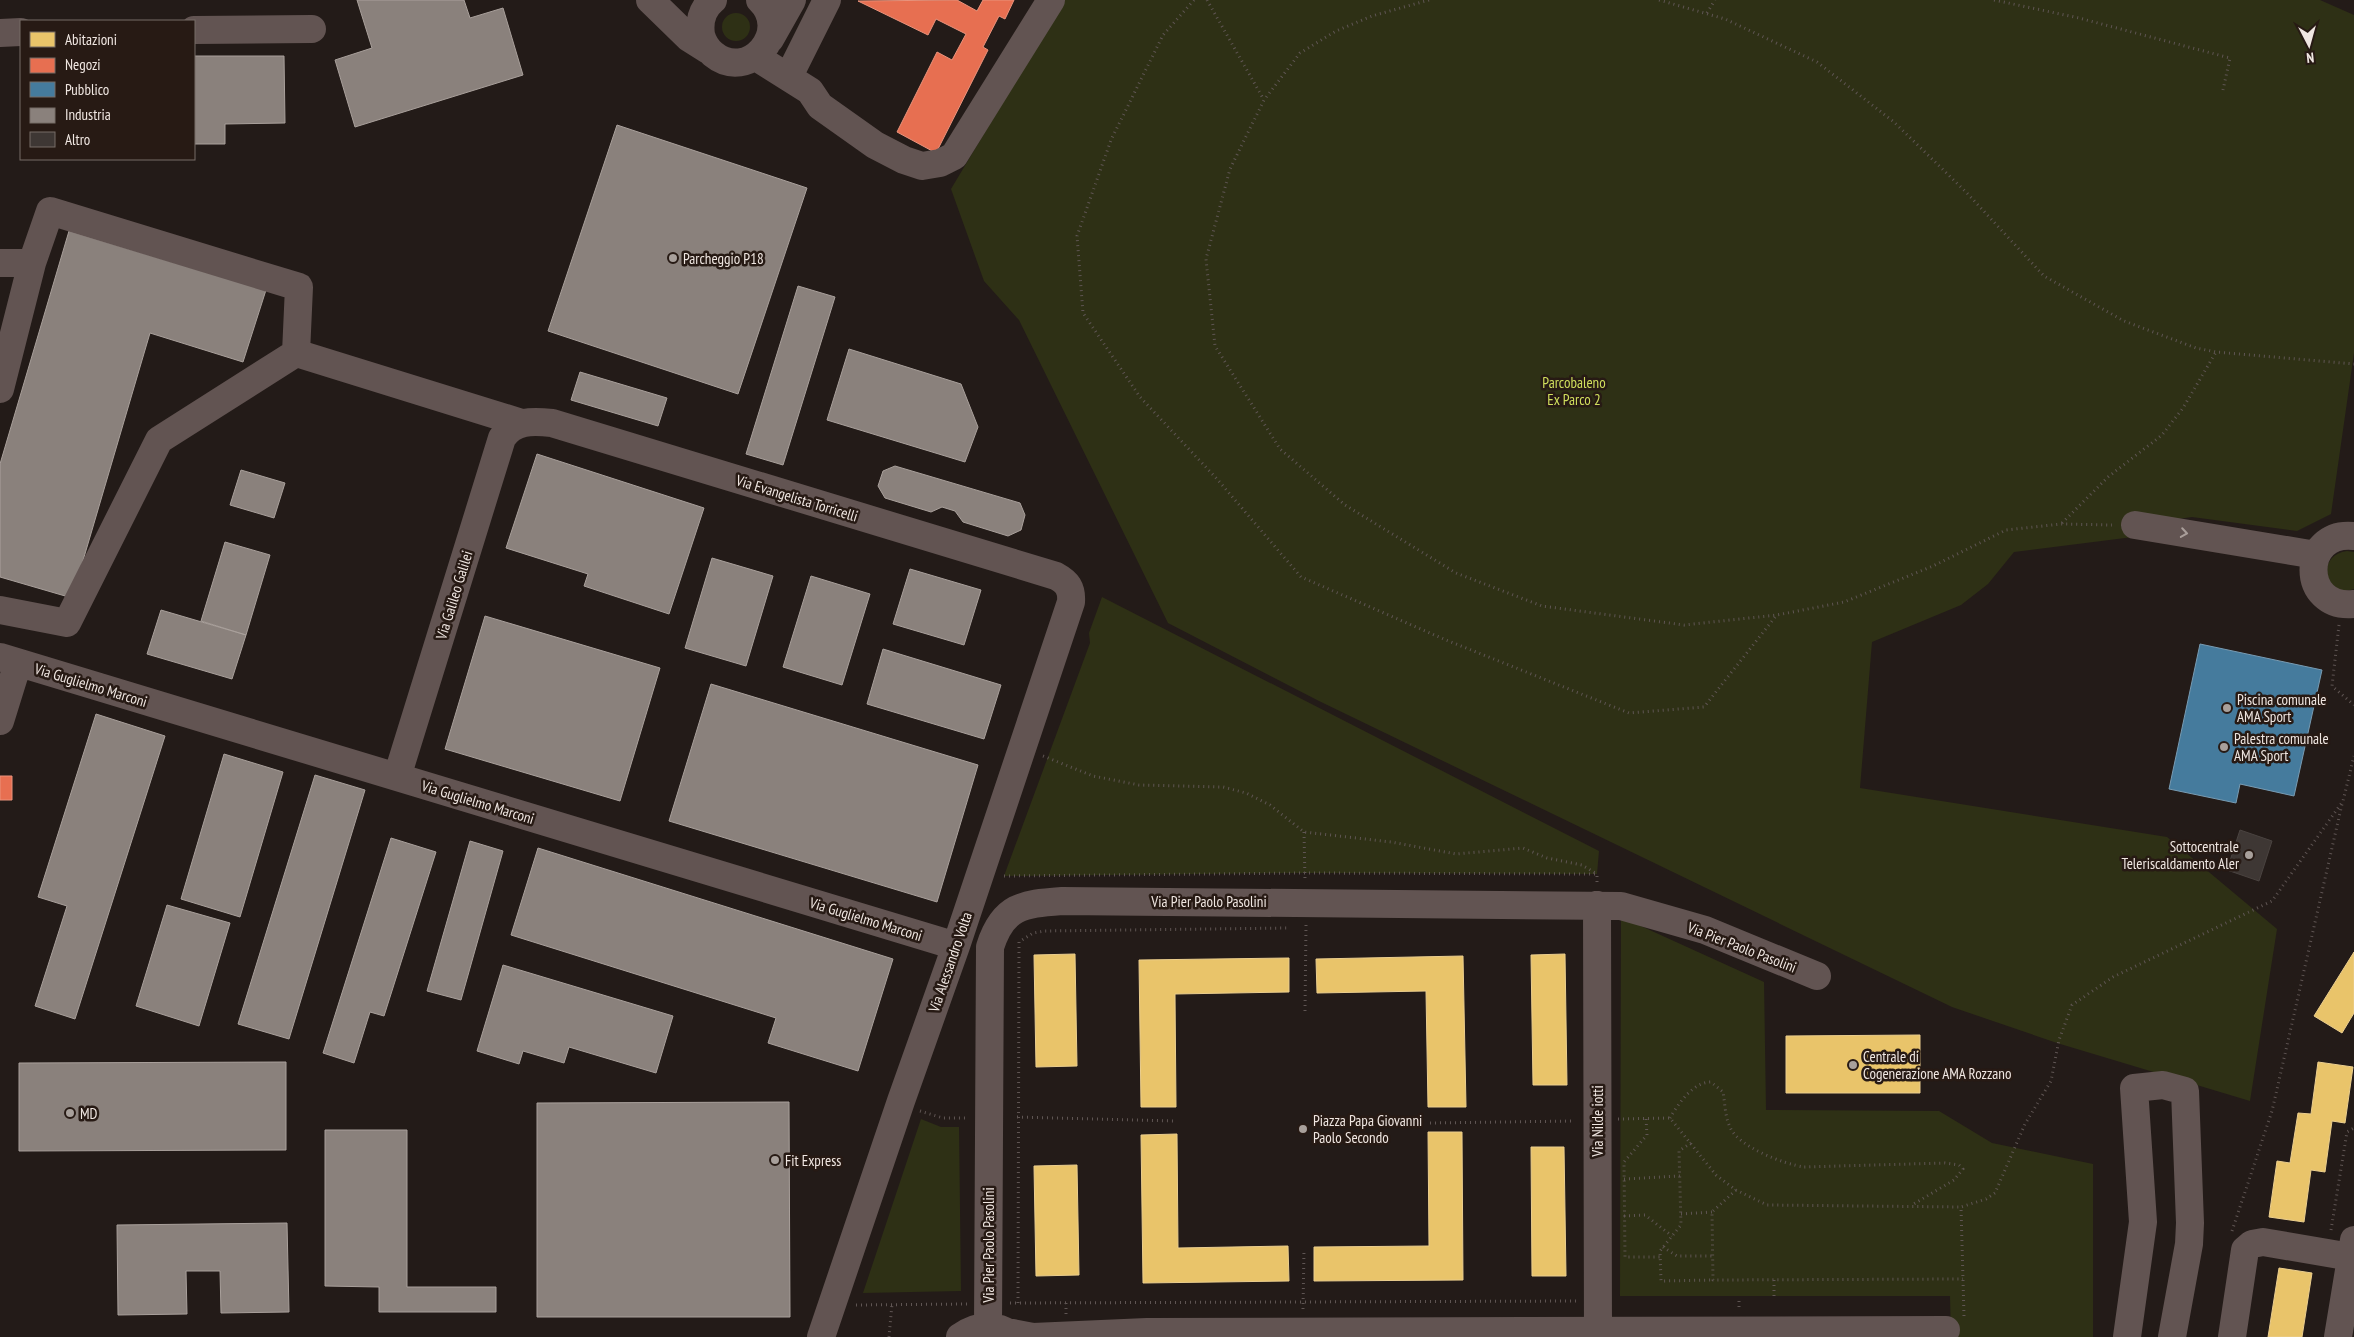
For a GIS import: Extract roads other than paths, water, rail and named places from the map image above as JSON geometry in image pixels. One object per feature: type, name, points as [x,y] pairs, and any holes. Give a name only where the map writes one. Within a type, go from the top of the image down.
[{"type":"street","points":[[650,0],[689,38],[718,58],[730,62],[743,62],[763,48],[792,0]]},
{"type":"street","points":[[708,50],[702,40],[700,28],[702,15],[712,0]]},
{"type":"street","points":[[760,0],[766,7],[771,19],[763,48]]},
{"type":"street","points":[[789,76],[827,0]]},
{"type":"street","points":[[763,48],[789,76],[810,91],[820,106],[875,145],[922,166],[940,163],[954,156],[1051,0]]},
{"type":"street","points":[[195,30],[312,29]]},
{"type":"street","points":[[0,32],[20,32]]},
{"type":"street","points":[[0,389],[32,263],[50,211],[300,288],[296,353],[160,440],[67,623],[0,610]]},
{"type":"street","points":[[0,263],[32,263]]},
{"type":"street","name":"Via Evangelista Torricelli","points":[[296,353],[522,423],[552,423],[1056,576],[1069,585]]},
{"type":"street","name":"Via Galileo Galilei","points":[[397,777],[502,438],[509,428],[522,423]]},
{"type":"street","points":[[2136,525],[2316,554]]},
{"type":"street","points":[[2348,604],[2327,597],[2316,586],[2313,565],[2316,554],[2331,539],[2353,532]]},
{"type":"street","name":"Via Alessandro Volta","points":[[822,1337],[1071,602],[1072,593],[1069,585]]},
{"type":"street","points":[[0,722],[9,660]]},
{"type":"street","name":"Via Guglielmo Marconi","points":[[9,660],[956,946]]},
{"type":"street","name":"Via Pier Paolo Pasolini","points":[[999,1325],[988,1117],[990,947],[995,932],[1004,918],[1015,909],[1031,903],[1062,901],[1305,915],[1609,905],[1705,930],[1817,976]]},
{"type":"street","name":"Via Nilde iotti","points":[[1598,1334],[1597,1121],[1609,905]]},
{"type":"street","points":[[2127,1337],[2141,1250],[2143,1222],[2134,1088],[2163,1085],[2185,1091],[2189,1184],[2189,1244],[2172,1337]]},
{"type":"street","points":[[2232,1337],[2245,1250],[2252,1244],[2263,1242],[2352,1247],[2338,1337]]},
{"type":"street","points":[[960,1337],[974,1329],[999,1325],[1033,1337],[1147,1332],[1598,1334],[1955,1324]]},
{"type":"place","name":"Parcheggio P18","points":[[673,258]]},
{"type":"place","name":"Piscina comunale AMA Sport","points":[[2227,708]]},
{"type":"place","name":"Palestra comunale AMA Sport","points":[[2224,747]]},
{"type":"place","name":"Sottocentrale Teleriscaldamento Aler","points":[[2249,855]]},
{"type":"place","name":"Centrale di Cogenerazione AMA Rozzano","points":[[1853,1065]]},
{"type":"place","name":"MD","points":[[70,1113]]},
{"type":"place","name":"Piazza Papa Giovanni Paolo Secondo","points":[[1303,1129]]},
{"type":"place","name":"Fit Express","points":[[775,1160]]},
{"type":"park label","name":"Parcobaleno Ex Parco 2","points":[[1574,390]]}]
